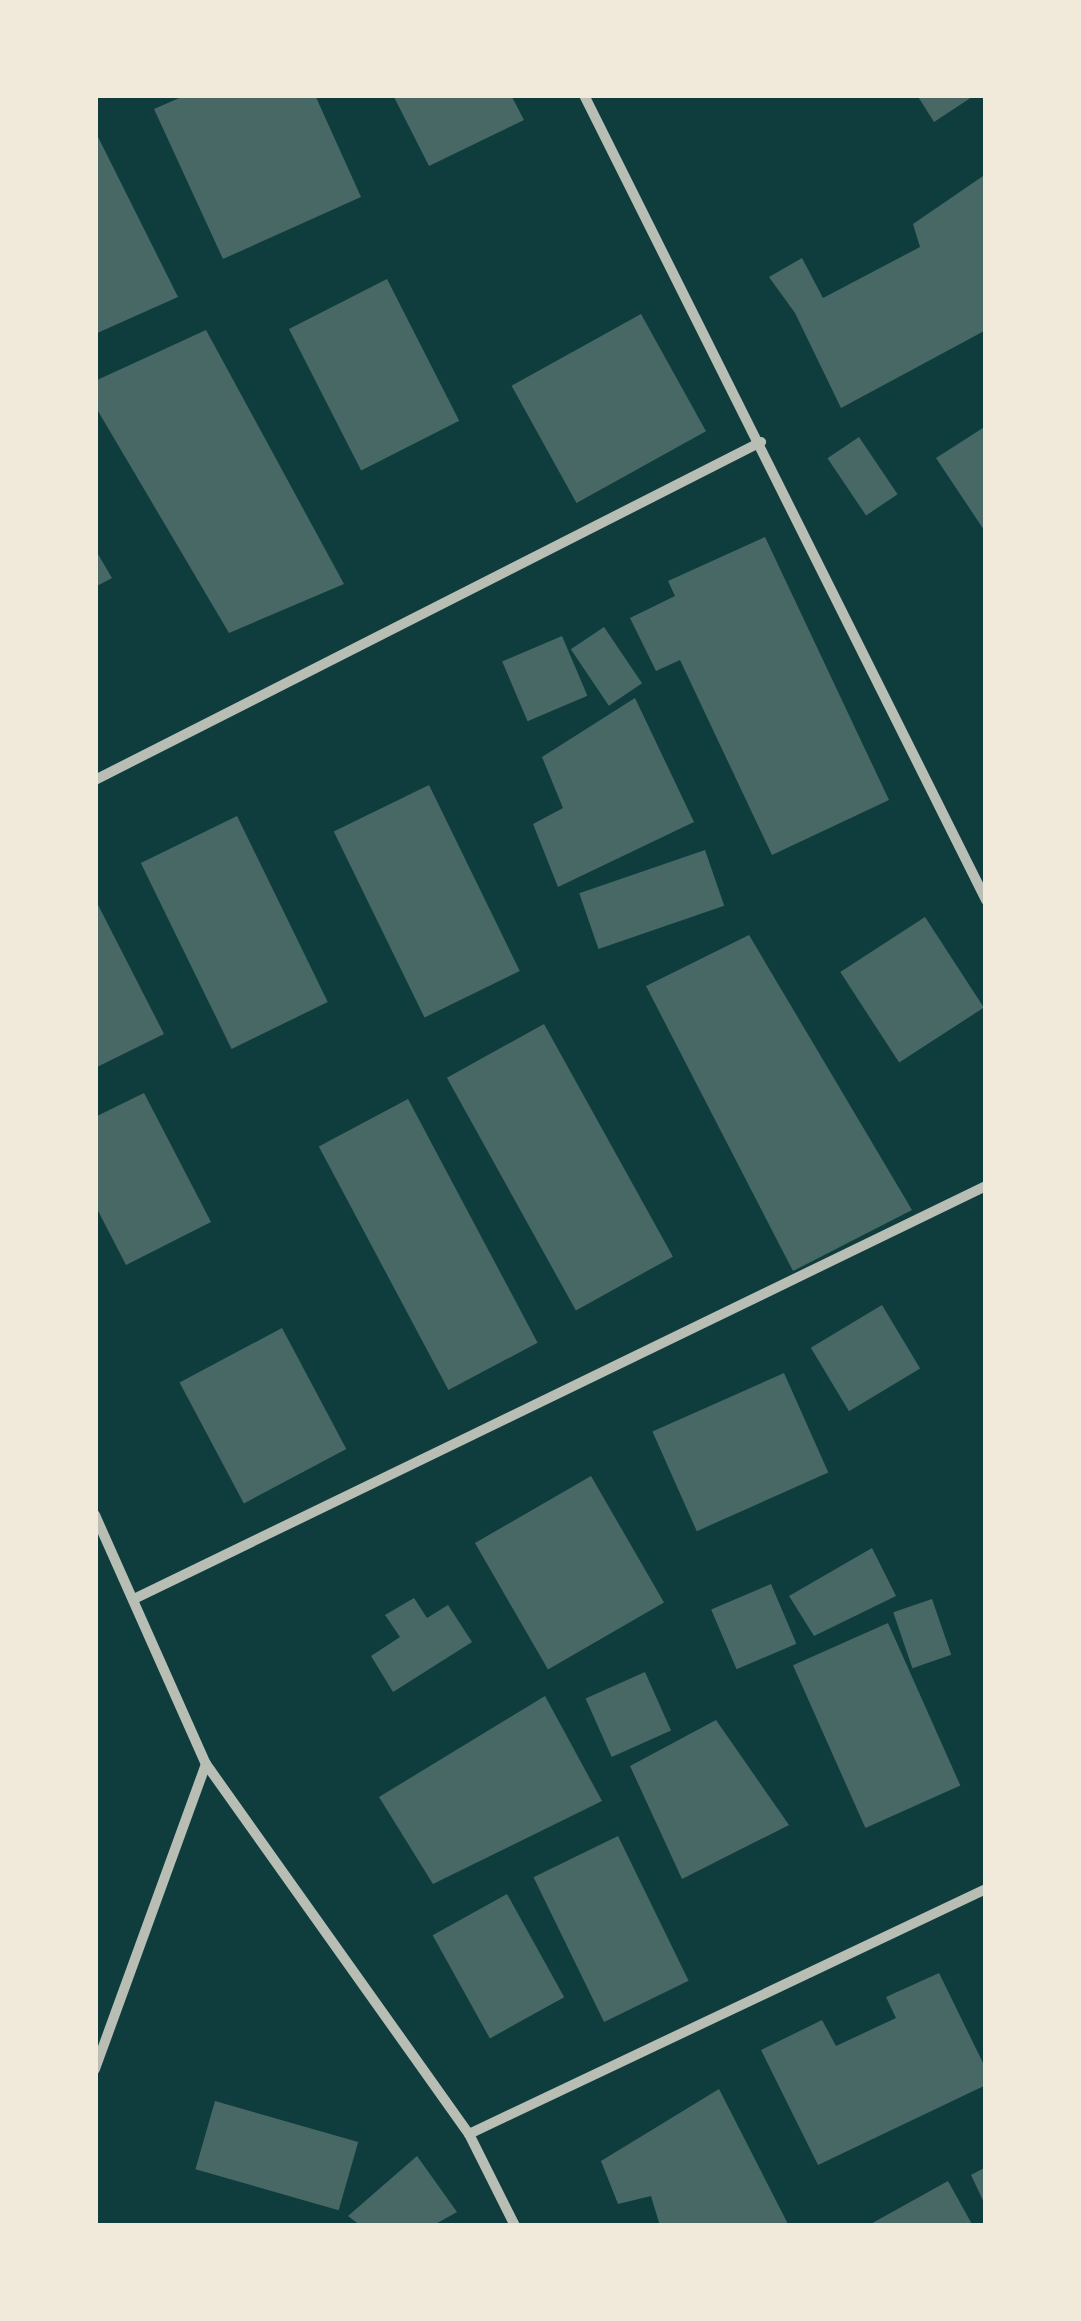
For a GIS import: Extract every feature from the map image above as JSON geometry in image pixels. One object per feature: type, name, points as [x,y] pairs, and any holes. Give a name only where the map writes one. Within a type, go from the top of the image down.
[{"type":"street","points":[[584,95],[761,442],[986,900]]},
{"type":"street","points":[[95,780],[761,442]]},
{"type":"street","points":[[136,1598],[986,1186]]},
{"type":"street","points":[[95,1515],[136,1598],[206,1764],[469,2134],[515,2226]]},
{"type":"street","points":[[95,2069],[206,1764]]},
{"type":"street","points":[[469,2134],[986,1890]]},
{"type":"building","points":[[186,95],[315,95],[361,197],[223,259],[154,109]]},
{"type":"building","points":[[393,95],[511,95],[524,120],[429,166]]},
{"type":"building","points":[[917,95],[975,95],[934,122]]},
{"type":"building","points":[[95,131],[178,297],[95,334]]},
{"type":"building","points":[[986,174],[986,330],[841,408],[795,313],[769,277],[802,258],[823,298],[920,247],[913,224]]},
{"type":"building","points":[[387,279],[459,421],[361,471],[289,329]]},
{"type":"building","points":[[641,314],[706,431],[577,503],[512,386]]},
{"type":"building","points":[[206,330],[344,584],[229,633],[95,406],[95,381]]},
{"type":"building","points":[[986,426],[986,533],[936,458]]},
{"type":"building","points":[[859,437],[898,494],[866,515],[827,458]]},
{"type":"building","points":[[765,537],[889,800],[772,855],[680,660],[656,671],[630,618],[675,596],[668,581]]},
{"type":"building","points":[[95,549],[112,578],[95,587]]},
{"type":"building","points":[[604,627],[642,683],[609,706],[571,649]]},
{"type":"building","points":[[562,636],[587,696],[528,721],[502,661]]},
{"type":"building","points":[[635,698],[694,822],[558,887],[533,824],[563,808],[542,757]]},
{"type":"building","points":[[429,785],[520,971],[424,1018],[334,831]]},
{"type":"building","points":[[237,816],[328,1002],[232,1049],[141,863]]},
{"type":"building","points":[[705,850],[724,906],[598,949],[579,893]]},
{"type":"building","points":[[95,899],[164,1034],[95,1068]]},
{"type":"building","points":[[925,917],[984,1008],[899,1063],[840,972]]},
{"type":"building","points":[[749,935],[912,1210],[793,1271],[646,986]]},
{"type":"building","points":[[544,1024],[673,1257],[576,1310],[447,1078]]},
{"type":"building","points":[[144,1093],[211,1222],[126,1265],[95,1205],[95,1117]]},
{"type":"building","points":[[408,1099],[538,1343],[448,1390],[319,1146]]},
{"type":"building","points":[[882,1305],[920,1368],[849,1411],[811,1348]]},
{"type":"building","points":[[282,1328],[346,1449],[244,1503],[180,1382]]},
{"type":"building","points":[[784,1373],[828,1473],[697,1531],[652,1432]]},
{"type":"building","points":[[591,1476],[664,1602],[548,1669],[475,1543]]},
{"type":"building","points":[[872,1548],[896,1596],[814,1636],[789,1596]]},
{"type":"building","points":[[771,1584],[796,1644],[737,1669],[711,1609]]},
{"type":"building","points":[[414,1598],[427,1618],[448,1605],[472,1642],[393,1692],[371,1656],[400,1637],[385,1615]]},
{"type":"building","points":[[932,1599],[951,1655],[912,1668],[893,1612]]},
{"type":"building","points":[[888,1623],[960,1786],[865,1828],[793,1665]]},
{"type":"building","points":[[645,1672],[671,1730],[612,1757],[586,1698]]},
{"type":"building","points":[[545,1696],[602,1801],[433,1884],[379,1797]]},
{"type":"building","points":[[716,1720],[789,1825],[682,1879],[630,1766]]},
{"type":"building","points":[[618,1836],[689,1981],[604,2022],[534,1877]]},
{"type":"building","points":[[507,1894],[564,1997],[490,2038],[433,1935]]},
{"type":"building","points":[[939,1973],[986,2069],[986,2085],[818,2165],[761,2050],[822,2020],[836,2046],[896,2018],[886,1997]]},
{"type":"building","points":[[719,2089],[789,2226],[660,2226],[651,2196],[618,2204],[601,2161]]},
{"type":"building","points":[[215,2101],[358,2142],[339,2210],[195,2169]]},
{"type":"building","points":[[417,2156],[457,2212],[432,2226],[361,2226],[348,2216]]},
{"type":"building","points":[[986,2167],[986,2207],[971,2175]]},
{"type":"building","points":[[948,2181],[973,2226],[867,2226]]}]
